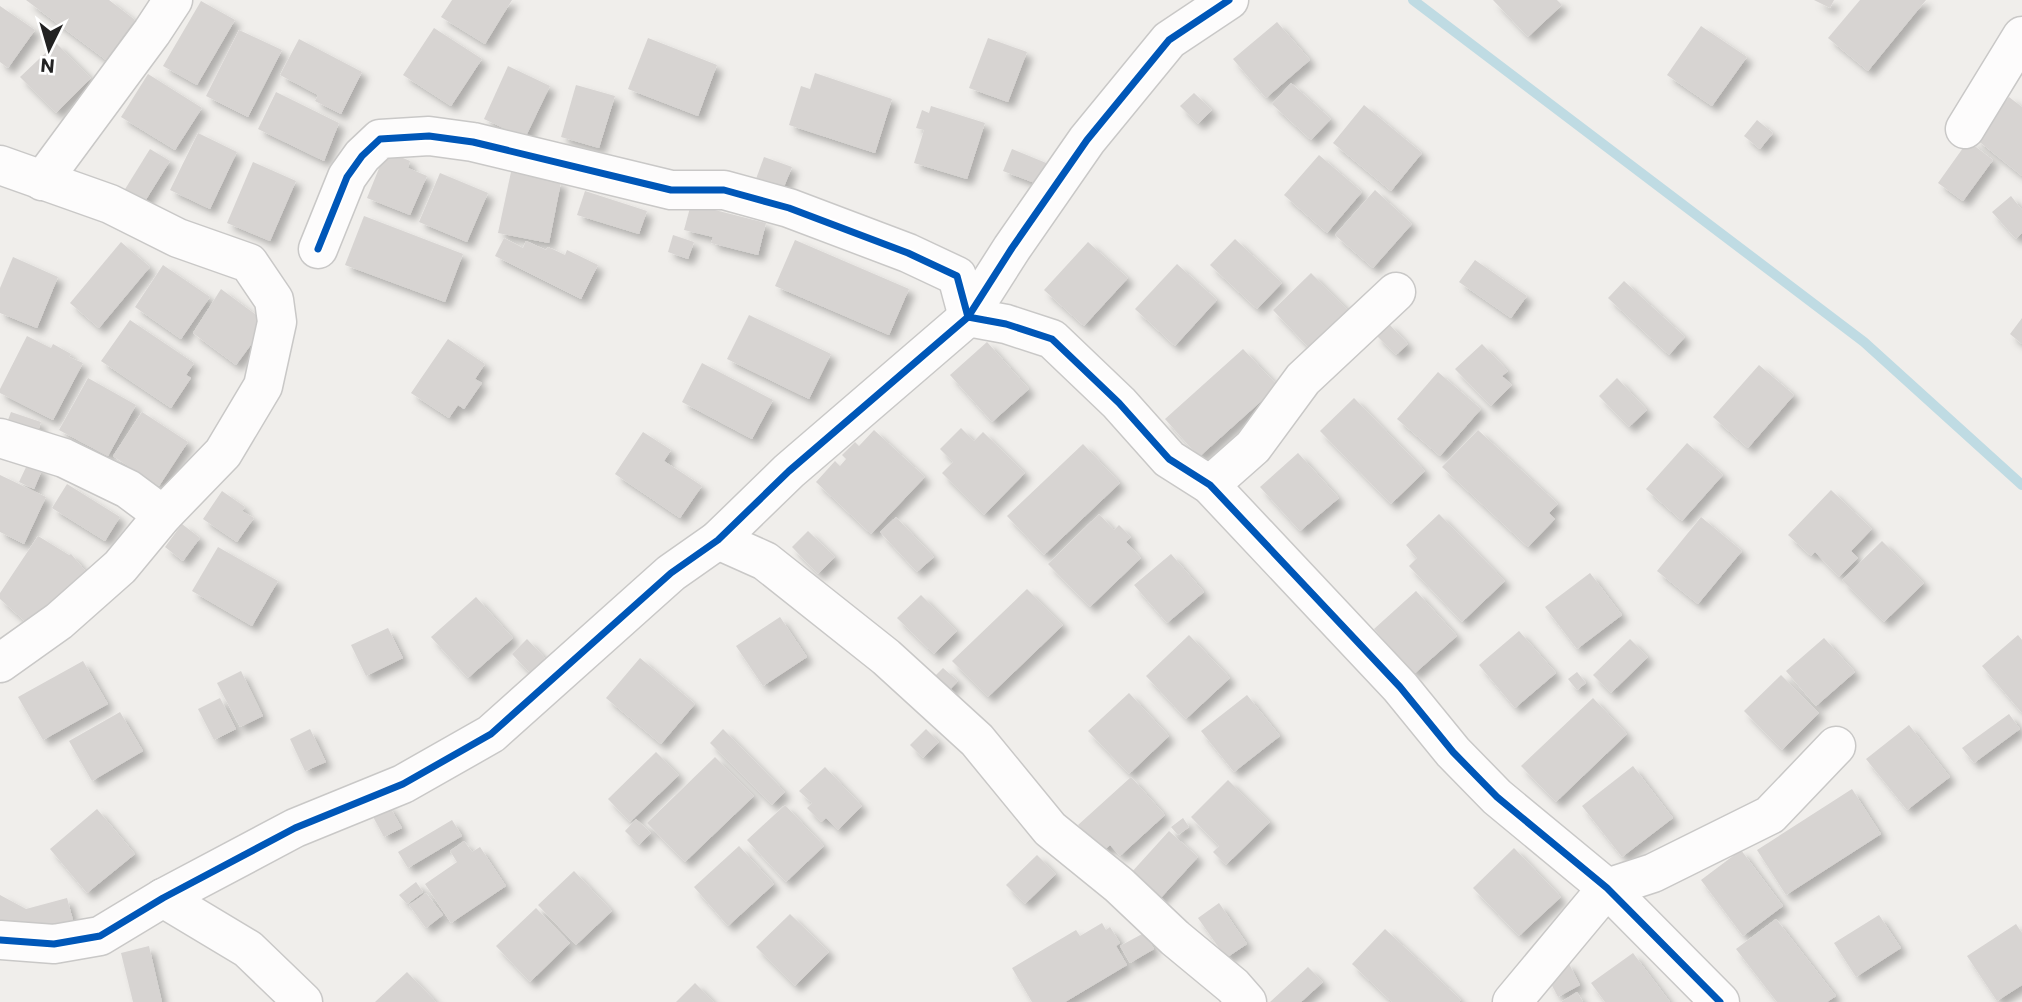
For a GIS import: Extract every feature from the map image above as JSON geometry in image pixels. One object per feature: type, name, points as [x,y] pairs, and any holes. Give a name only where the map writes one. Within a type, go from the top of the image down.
[{"type":"street","points":[[42,181],[173,0]]},
{"type":"street","points":[[0,940],[54,944],[100,936],[163,898],[295,828],[403,784],[491,734],[671,573],[718,540],[789,471],[968,317],[1087,140],[1169,40],[1229,0]]},
{"type":"street","points":[[1965,129],[2022,36]]},
{"type":"street","points":[[318,249],[346,177],[362,156],[380,139],[429,136],[473,142],[671,190],[724,190],[789,208],[908,253],[957,276],[968,317]]},
{"type":"street","points":[[0,165],[110,204],[178,238],[249,263],[274,300],[277,321],[263,386],[223,453],[163,514],[120,567],[59,621],[0,663]]},
{"type":"street","points":[[1210,485],[1253,447],[1303,379],[1396,292]]},
{"type":"street","points":[[968,317],[1006,324],[1052,339],[1119,403],[1169,459],[1210,485],[1400,687],[1453,752],[1497,797],[1607,888],[1720,1002]]},
{"type":"street","points":[[0,438],[64,458],[128,489],[163,514]]},
{"type":"street","points":[[718,540],[765,561],[886,657],[976,740],[1050,829],[1119,885],[1175,938],[1233,986],[1247,1002]]},
{"type":"street","points":[[1511,1002],[1607,888],[1653,873],[1770,815],[1836,746]]},
{"type":"street","points":[[163,898],[248,949],[303,1002]]},
{"type":"building","points":[[26,0],[109,0],[135,20],[106,60]]},
{"type":"building","points":[[452,0],[512,0],[485,44],[441,17]]},
{"type":"building","points":[[1493,0],[1557,0],[1562,5],[1528,37]]},
{"type":"building","points":[[1814,0],[1834,0],[1830,8]]},
{"type":"building","points":[[1860,0],[1926,0],[1868,71],[1828,38]]},
{"type":"building","points":[[201,1],[235,20],[197,85],[163,66]]},
{"type":"building","points":[[0,6],[35,30],[8,68],[0,62]]},
{"type":"building","points":[[1277,22],[1310,60],[1266,98],[1233,59]]},
{"type":"building","points":[[1701,26],[1747,57],[1712,106],[1667,75]]},
{"type":"building","points":[[434,28],[482,59],[451,106],[403,75]]},
{"type":"building","points":[[239,30],[282,50],[248,117],[206,96]]},
{"type":"building","points":[[648,38],[717,65],[698,116],[628,89]]},
{"type":"building","points":[[988,38],[1027,52],[1008,102],[969,88]]},
{"type":"building","points":[[299,39],[362,72],[341,114],[315,101],[318,95],[280,75]]},
{"type":"building","points":[[56,43],[91,78],[56,113],[20,77]]},
{"type":"building","points":[[508,66],[550,86],[525,138],[484,119]]},
{"type":"building","points":[[815,73],[892,99],[875,153],[789,125],[801,86],[810,89]]},
{"type":"building","points":[[148,74],[202,108],[175,150],[121,117]]},
{"type":"building","points":[[1291,83],[1331,119],[1311,140],[1272,104]]},
{"type":"building","points":[[576,85],[615,96],[599,148],[561,137]]},
{"type":"building","points":[[276,92],[339,123],[324,161],[258,129]]},
{"type":"building","points":[[1194,93],[1212,110],[1198,124],[1180,106]]},
{"type":"building","points":[[2009,97],[2022,107],[2022,176],[1976,139]]},
{"type":"building","points":[[1364,105],[1422,153],[1391,191],[1333,143]]},
{"type":"building","points":[[931,106],[985,123],[967,179],[914,163],[924,130],[916,128],[922,110],[929,113]]},
{"type":"building","points":[[1757,120],[1773,133],[1760,149],[1744,136]]},
{"type":"building","points":[[198,133],[237,152],[210,209],[170,190]]},
{"type":"building","points":[[1968,141],[1993,160],[1963,201],[1938,183]]},
{"type":"building","points":[[150,149],[170,161],[142,206],[122,194]]},
{"type":"building","points":[[1012,149],[1051,165],[1043,186],[1003,171]]},
{"type":"building","points":[[386,151],[410,161],[408,168],[427,176],[410,215],[367,198]]},
{"type":"building","points":[[1319,155],[1362,192],[1327,233],[1284,195]]},
{"type":"building","points":[[764,157],[792,167],[779,199],[752,190]]},
{"type":"building","points":[[253,162],[296,181],[270,241],[227,223]]},
{"type":"building","points":[[511,172],[561,182],[549,243],[498,233]]},
{"type":"building","points":[[440,173],[488,193],[467,242],[419,222]]},
{"type":"building","points":[[1375,190],[1412,224],[1373,268],[1335,235]]},
{"type":"building","points":[[585,191],[647,211],[639,234],[577,215]]},
{"type":"building","points":[[2011,196],[2022,210],[2022,233],[2016,239],[1992,212]]},
{"type":"building","points":[[691,204],[766,223],[758,255],[711,243],[713,237],[684,230]]},
{"type":"building","points":[[364,216],[463,254],[445,302],[345,265]]},
{"type":"building","points":[[673,235],[694,242],[688,259],[668,252]]},
{"type":"building","points":[[504,238],[523,248],[526,241],[565,255],[567,250],[598,265],[581,299],[495,256]]},
{"type":"building","points":[[1235,239],[1282,283],[1257,309],[1210,265]]},
{"type":"building","points":[[795,240],[909,289],[889,335],[775,286]]},
{"type":"building","points":[[121,242],[150,267],[99,328],[70,303]]},
{"type":"building","points":[[1088,242],[1128,278],[1084,326],[1044,290]]},
{"type":"building","points":[[13,257],[58,277],[37,328],[0,313],[0,288]]},
{"type":"building","points":[[1475,260],[1527,296],[1511,318],[1459,282]]},
{"type":"building","points":[[1177,264],[1217,300],[1175,346],[1135,309]]},
{"type":"building","points":[[163,265],[210,297],[181,339],[135,307]]},
{"type":"building","points":[[1311,273],[1350,312],[1311,350],[1273,310]]},
{"type":"building","points":[[1624,281],[1685,337],[1669,355],[1608,298]]},
{"type":"building","points":[[221,289],[267,323],[236,365],[193,333]]},
{"type":"building","points":[[749,315],[831,354],[809,399],[727,359]]},
{"type":"building","points":[[2022,318],[2022,344],[2010,334]]},
{"type":"building","points":[[130,320],[194,363],[186,375],[191,378],[171,408],[101,361]]},
{"type":"building","points":[[1388,323],[1408,344],[1396,355],[1376,335]]},
{"type":"building","points":[[27,336],[51,348],[53,344],[71,354],[69,357],[83,363],[53,420],[0,393]]},
{"type":"building","points":[[448,339],[485,364],[475,379],[482,383],[464,409],[458,405],[449,418],[411,393]]},
{"type":"building","points":[[987,342],[1029,389],[992,422],[950,375]]},
{"type":"building","points":[[1482,344],[1508,371],[1502,376],[1512,385],[1491,406],[1455,369]]},
{"type":"building","points":[[1243,349],[1278,386],[1199,457],[1165,419]]},
{"type":"building","points":[[702,363],[773,400],[752,439],[682,402]]},
{"type":"building","points":[[1759,365],[1794,395],[1748,448],[1713,417]]},
{"type":"building","points":[[1438,372],[1481,409],[1440,456],[1397,419]]},
{"type":"building","points":[[88,378],[136,405],[108,456],[59,430]]},
{"type":"building","points":[[1617,378],[1647,410],[1629,427],[1599,396]]},
{"type":"building","points":[[1354,398],[1425,471],[1391,504],[1320,431]]},
{"type":"building","points":[[11,412],[41,422],[36,438],[5,428]]},
{"type":"building","points":[[142,412],[188,442],[159,486],[113,456]]},
{"type":"building","points":[[961,428],[974,441],[983,432],[1025,473],[984,515],[942,473],[953,462],[940,449]]},
{"type":"building","points":[[874,430],[925,477],[871,534],[816,482],[835,461],[840,466],[846,459],[842,455],[855,442],[859,446]]},
{"type":"building","points":[[1478,430],[1558,504],[1549,513],[1555,519],[1528,547],[1442,467]]},
{"type":"building","points":[[643,432],[671,450],[664,461],[702,486],[680,518],[615,474]]},
{"type":"building","points":[[1687,443],[1723,475],[1682,521],[1646,489]]},
{"type":"building","points":[[1083,444],[1120,483],[1044,555],[1007,516]]},
{"type":"building","points":[[1298,453],[1339,498],[1300,531],[1260,487]]},
{"type":"building","points":[[28,463],[42,470],[34,489],[19,482]]},
{"type":"building","points":[[0,475],[46,497],[24,544],[0,532]]},
{"type":"building","points":[[67,484],[120,517],[105,541],[52,508]]},
{"type":"building","points":[[1831,490],[1872,529],[1851,551],[1858,558],[1839,577],[1815,552],[1811,556],[1788,535]]},
{"type":"building","points":[[222,491],[245,507],[242,511],[254,518],[237,542],[203,519]]},
{"type":"building","points":[[1099,514],[1114,530],[1119,525],[1131,537],[1126,542],[1141,558],[1090,607],[1048,564]]},
{"type":"building","points":[[1439,514],[1505,581],[1462,622],[1409,566],[1417,558],[1406,545]]},
{"type":"building","points":[[896,517],[934,557],[917,572],[880,532]]},
{"type":"building","points":[[1701,517],[1742,551],[1698,604],[1657,571]]},
{"type":"building","points":[[182,524],[200,538],[183,561],[165,547]]},
{"type":"building","points":[[808,531],[835,557],[818,574],[792,547]]},
{"type":"building","points":[[38,536],[71,554],[88,574],[28,624],[0,599],[0,593]]},
{"type":"building","points":[[1882,541],[1924,583],[1884,622],[1842,580]]},
{"type":"building","points":[[218,547],[278,581],[252,626],[192,591]]},
{"type":"building","points":[[1171,554],[1204,592],[1167,623],[1134,585]]},
{"type":"building","points":[[1590,573],[1622,615],[1577,649],[1545,607]]},
{"type":"building","points":[[1027,589],[1063,625],[988,697],[952,661]]},
{"type":"building","points":[[1416,591],[1457,636],[1414,674],[1374,629]]},
{"type":"building","points":[[921,595],[957,631],[934,654],[897,618]]},
{"type":"building","points":[[476,597],[513,638],[468,678],[431,637]]},
{"type":"building","points":[[780,617],[807,657],[763,686],[736,646]]},
{"type":"building","points":[[388,628],[403,658],[366,676],[351,645]]},
{"type":"building","points":[[1519,631],[1556,673],[1515,708],[1479,665]]},
{"type":"building","points":[[1189,635],[1230,678],[1186,719],[1146,676]]},
{"type":"building","points":[[2018,635],[2022,640],[2022,713],[1982,666]]},
{"type":"building","points":[[1824,638],[1855,672],[1816,706],[1786,671]]},
{"type":"building","points":[[527,639],[545,658],[530,673],[512,654]]},
{"type":"building","points":[[1630,639],[1648,657],[1611,693],[1593,675]]},
{"type":"building","points":[[640,658],[695,704],[661,744],[606,698]]},
{"type":"building","points":[[83,661],[108,704],[43,740],[18,697]]},
{"type":"building","points":[[943,668],[958,681],[943,697],[928,683]]},
{"type":"building","points":[[241,671],[263,716],[240,727],[217,683]]},
{"type":"building","points":[[1577,672],[1586,683],[1577,690],[1568,679]]},
{"type":"building","points":[[1781,675],[1819,713],[1782,750],[1744,711]]},
{"type":"building","points":[[1129,693],[1169,736],[1129,774],[1088,731]]},
{"type":"building","points":[[1247,695],[1280,736],[1234,772],[1201,731]]},
{"type":"building","points":[[220,698],[236,729],[214,740],[198,709]]},
{"type":"building","points":[[1593,698],[1627,734],[1556,802],[1521,766]]},
{"type":"building","points":[[120,712],[143,751],[92,781],[69,741]]},
{"type":"building","points":[[2009,714],[2020,729],[1974,763],[1962,748]]},
{"type":"building","points":[[1909,725],[1950,777],[1907,810],[1866,759]]},
{"type":"building","points":[[310,729],[326,762],[305,771],[290,739]]},
{"type":"building","points":[[723,729],[785,792],[772,805],[710,743]]},
{"type":"building","points":[[926,729],[939,742],[923,758],[910,745]]},
{"type":"building","points":[[656,752],[679,775],[630,822],[608,799]]},
{"type":"building","points":[[715,757],[754,796],[685,862],[647,823]]},
{"type":"building","points":[[1633,766],[1673,818],[1622,857],[1582,806]]},
{"type":"building","points":[[825,767],[862,806],[838,830],[826,818],[821,822],[807,808],[812,803],[799,791]]},
{"type":"building","points":[[1131,777],[1165,815],[1120,856],[1110,845],[1103,851],[1078,825]]},
{"type":"building","points":[[1228,780],[1270,822],[1226,865],[1213,852],[1219,846],[1191,817]]},
{"type":"building","points":[[1852,789],[1881,834],[1786,895],[1757,850]]},
{"type":"building","points":[[388,804],[402,828],[384,837],[371,813]]},
{"type":"building","points":[[785,805],[824,846],[786,882],[747,840]]},
{"type":"building","points":[[97,809],[135,854],[87,893],[50,849]]},
{"type":"building","points":[[1183,818],[1189,827],[1178,835],[1171,827]]},
{"type":"building","points":[[636,819],[651,833],[639,845],[625,831]]},
{"type":"building","points":[[452,820],[462,836],[408,868],[398,852]]},
{"type":"building","points":[[1169,831],[1198,857],[1158,901],[1130,874]]},
{"type":"building","points":[[464,841],[472,852],[480,847],[506,886],[451,923],[425,884],[457,862],[450,851]]},
{"type":"building","points":[[739,846],[774,884],[728,926],[694,887]]},
{"type":"building","points":[[1514,848],[1561,897],[1519,936],[1473,888]]},
{"type":"building","points":[[1741,850],[1783,906],[1743,936],[1701,880]]},
{"type":"building","points":[[1037,855],[1056,874],[1025,904],[1006,885]]},
{"type":"building","points":[[574,871],[612,911],[576,945],[538,905]]},
{"type":"building","points":[[416,882],[423,892],[407,904],[399,895]]},
{"type":"building","points":[[426,893],[443,915],[426,928],[409,905]]},
{"type":"building","points":[[0,895],[26,909],[67,898],[73,920],[24,933],[0,920]]},
{"type":"building","points":[[1219,903],[1247,944],[1226,958],[1198,918]]},
{"type":"building","points":[[536,908],[570,943],[530,982],[496,946]]},
{"type":"building","points":[[790,914],[829,952],[795,986],[756,947]]},
{"type":"building","points":[[1879,915],[1901,948],[1856,977],[1834,943]]},
{"type":"building","points":[[1776,919],[1836,996],[1827,1002],[1777,1002],[1736,949]]},
{"type":"building","points":[[1102,923],[1106,930],[1110,927],[1120,943],[1116,946],[1127,965],[1065,1002],[1032,1002],[1012,968],[1076,930],[1080,936]]},
{"type":"building","points":[[2016,924],[2022,933],[2022,985],[1997,1001],[1967,956]]},
{"type":"building","points":[[1385,929],[1461,1000],[1392,1002],[1352,964]]},
{"type":"building","points":[[1144,933],[1154,949],[1130,963],[1120,946]]},
{"type":"building","points":[[149,946],[162,1002],[133,1002],[121,953]]},
{"type":"building","points":[[1633,953],[1670,1002],[1605,1002],[1591,983]]},
{"type":"building","points":[[1568,962],[1580,985],[1558,997],[1546,974]]},
{"type":"building","points":[[1308,967],[1323,982],[1301,1002],[1270,1002]]},
{"type":"building","points":[[407,972],[436,1002],[375,1002]]},
{"type":"building","points":[[695,983],[714,1002],[676,1002]]},
{"type":"building","points":[[1577,992],[1583,1002],[1561,1002]]},
{"type":"waterway","points":[[1413,0],[1864,342],[2022,485]]},
{"type":"cycle path","points":[[0,940],[54,944],[100,936],[163,898],[295,828],[403,784],[491,734],[671,573],[718,540],[789,471],[968,317],[1087,140],[1169,40],[1229,0]]},
{"type":"cycle path","points":[[318,249],[347,177],[362,156],[380,139],[429,136],[473,142],[671,190],[724,190],[789,208],[908,253],[957,276],[968,317],[1006,324],[1052,339],[1119,403],[1169,459],[1210,485],[1400,687],[1453,752],[1497,797],[1607,888],[1720,1002]]}]
